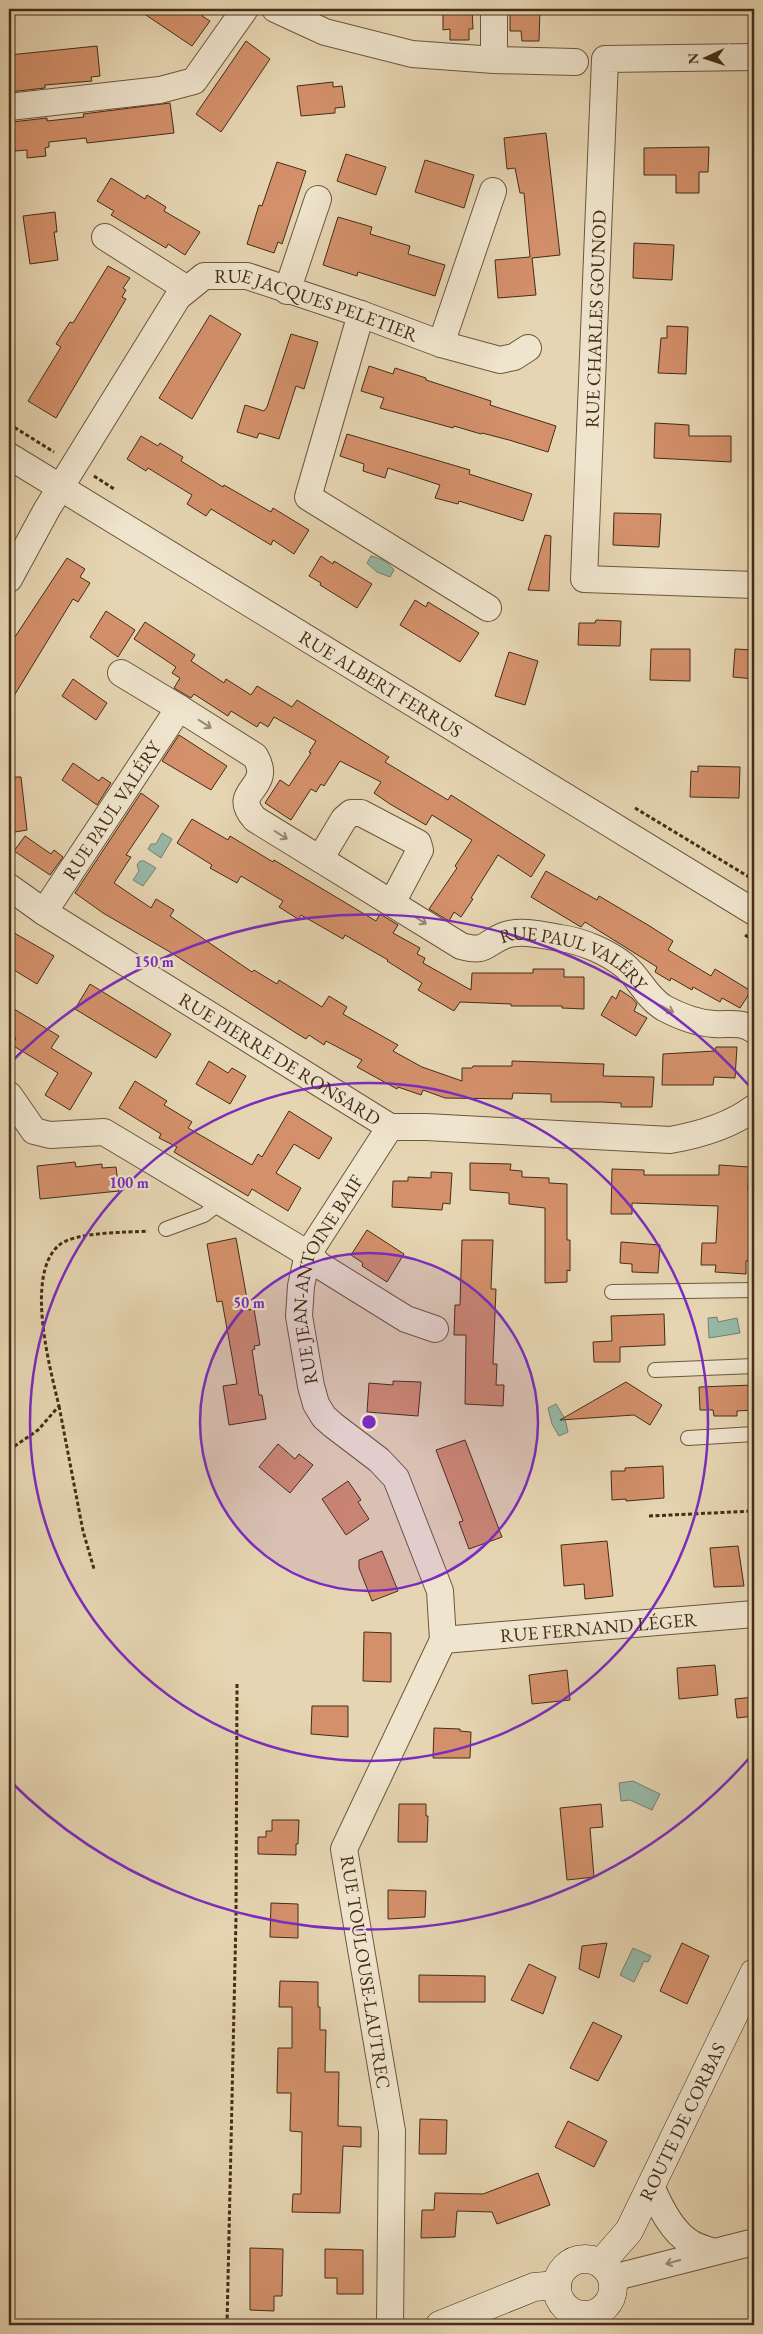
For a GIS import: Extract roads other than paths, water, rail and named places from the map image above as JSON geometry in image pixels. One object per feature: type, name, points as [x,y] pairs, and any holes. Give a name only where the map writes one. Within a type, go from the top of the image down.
[{"type":"street","points":[[9,107],[160,90],[194,81],[245,9]]},
{"type":"street","points":[[275,9],[325,32],[412,54],[494,60],[575,62]]},
{"type":"street","points":[[494,9],[494,60]]},
{"type":"street","name":"RUE CHARLES GOUNOD","points":[[754,56],[605,59],[584,579],[754,584]]},
{"type":"street","points":[[441,344],[494,191]]},
{"type":"street","points":[[288,291],[318,199]]},
{"type":"street","points":[[105,237],[187,290]]},
{"type":"street","name":"RUE JACQUES PELETIER","points":[[61,488],[178,296],[204,276],[247,276],[361,314],[441,344],[500,360],[514,357],[528,348]]},
{"type":"street","points":[[361,314],[308,497],[488,608]]},
{"type":"street","name":"RUE ALBERT FERRUS","points":[[9,456],[754,912]]},
{"type":"street","points":[[9,579],[61,488]]},
{"type":"street","name":"RUE PAUL VALÉRY","points":[[121,673],[255,756],[262,767],[260,781],[250,791],[246,802],[248,812],[255,819],[461,946],[474,950],[490,945],[503,936],[518,933],[561,938],[592,946],[626,966],[649,997],[664,1008],[689,1020],[714,1024],[733,1022],[754,1030]]},
{"type":"street","name":"RUE PAUL VALÉRY","points":[[44,912],[179,708]]},
{"type":"street","points":[[320,859],[344,819],[351,813],[361,813],[418,843],[420,850],[392,903]]},
{"type":"street","name":"RUE PIERRE DE RONSARD","points":[[9,887],[44,912],[390,1127],[426,1127],[670,1140],[696,1135],[722,1125],[754,1108]]},
{"type":"street","points":[[9,1095],[34,1131],[50,1135],[104,1132],[308,1254],[319,1265],[406,1319],[435,1329]]},
{"type":"street","name":"RUE JEAN-ANTOINE BAIF","points":[[390,1127],[308,1254],[301,1286],[299,1316],[316,1404],[333,1425],[379,1460],[396,1478],[440,1591],[443,1640]]},
{"type":"street","name":"RUE FERNAND LÉGER","points":[[443,1640],[754,1614]]},
{"type":"street","name":"RUE TOULOUSE-LAUTREC","points":[[390,2325],[392,2131],[344,1848],[443,1640]]},
{"type":"street","name":"ROUTE DE CORBAS","points":[[606,2271],[630,2231],[652,2188],[668,2149],[754,1973]]},
{"type":"street","points":[[652,2188],[660,2207],[672,2225],[690,2243],[713,2252]]},
{"type":"street","points":[[606,2271],[612,2296],[602,2310],[585,2320],[568,2309],[562,2302],[557,2285],[563,2270],[577,2260],[585,2259],[606,2271],[713,2252],[754,2242]]},
{"type":"street","points":[[440,2325],[534,2287],[557,2285]]},
{"type":"lane","points":[[166,1228],[204,1215],[220,1202]]},
{"type":"lane","points":[[612,1292],[754,1290]]},
{"type":"lane","points":[[654,1370],[754,1366]]},
{"type":"lane","points":[[688,1438],[754,1434]]}]
